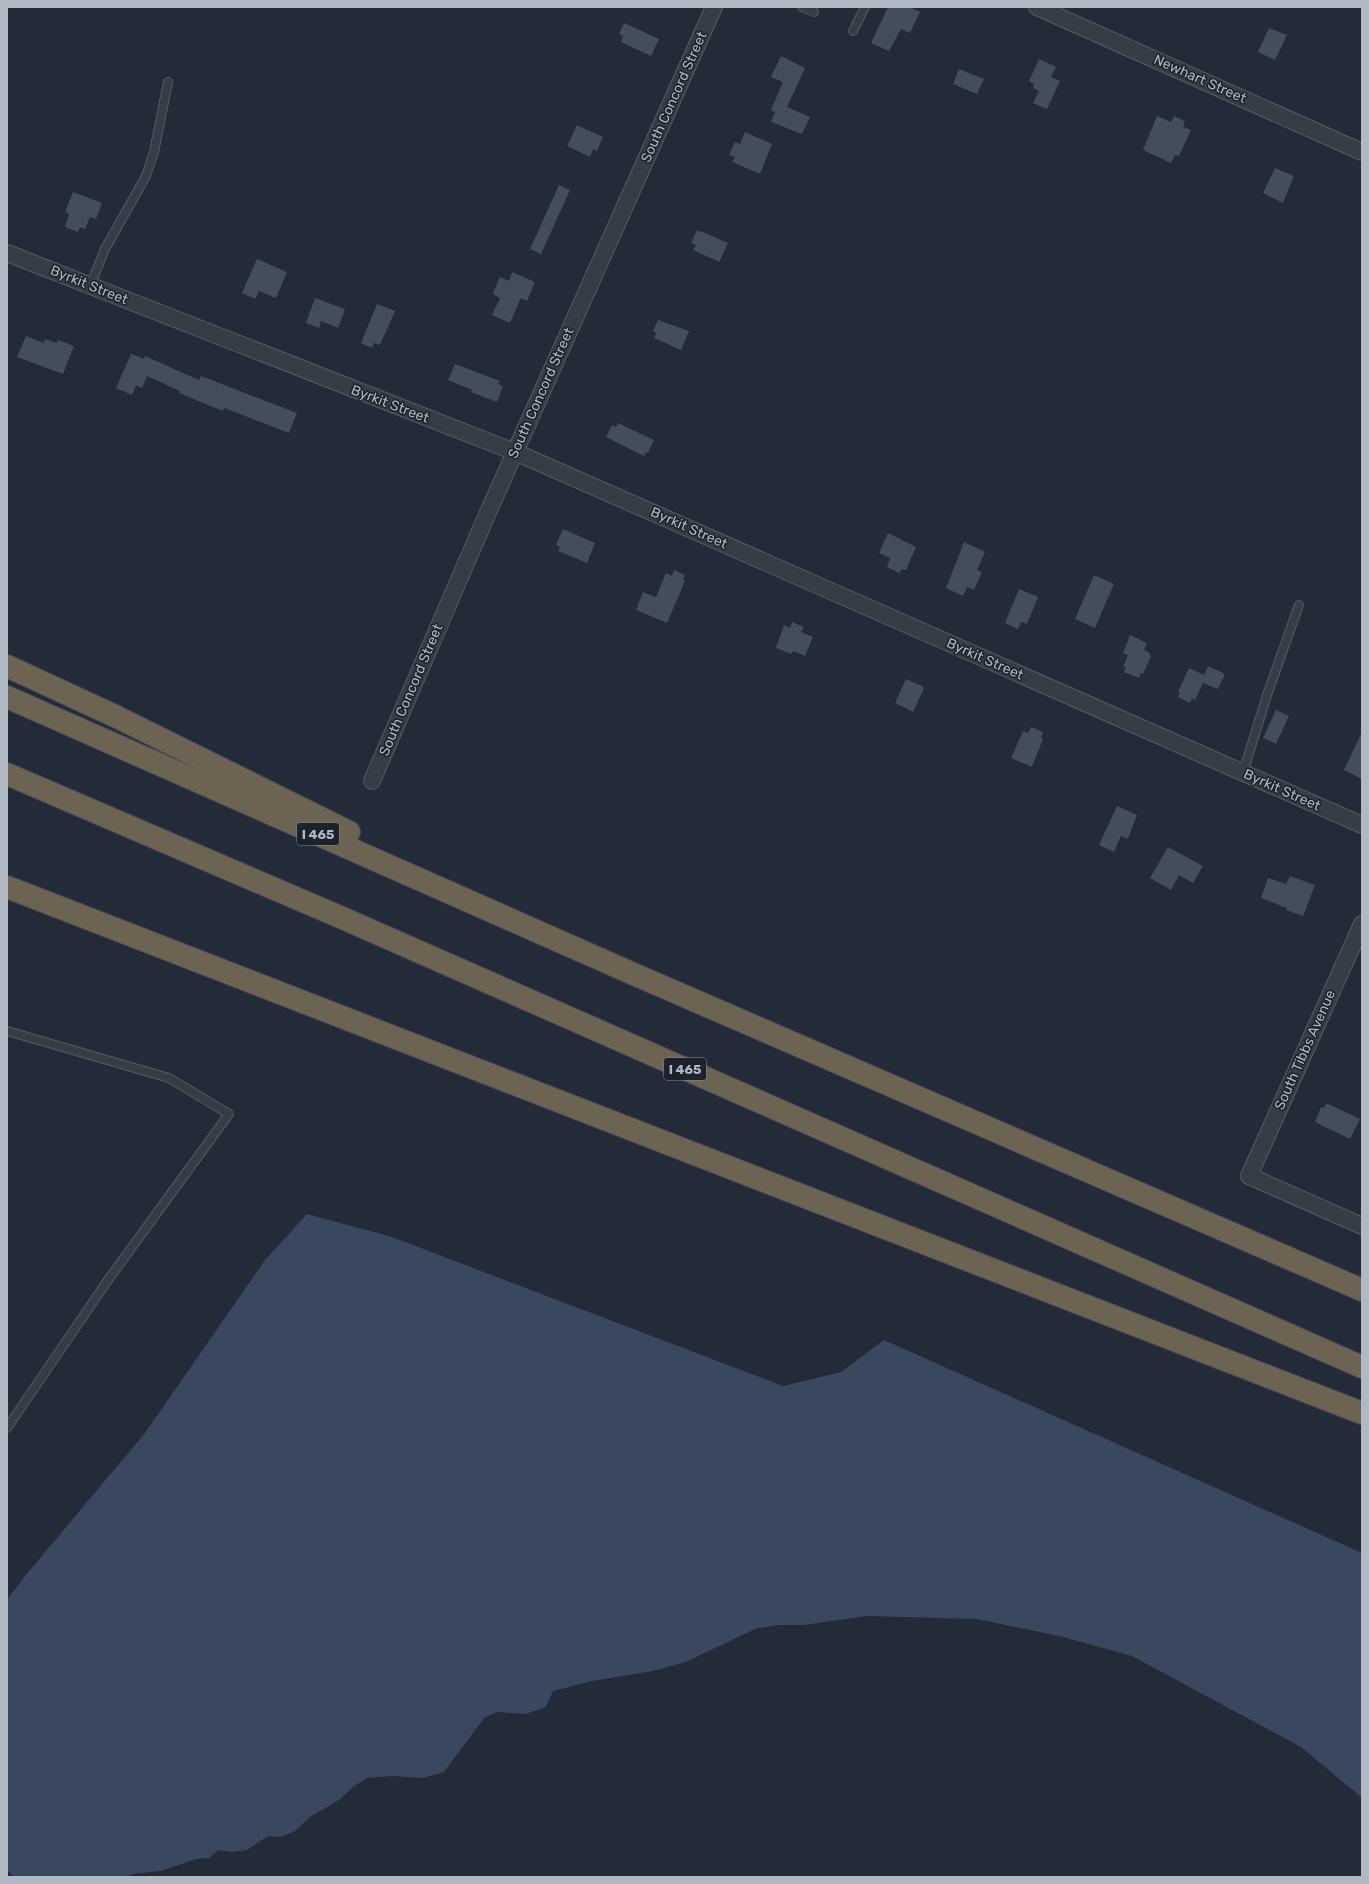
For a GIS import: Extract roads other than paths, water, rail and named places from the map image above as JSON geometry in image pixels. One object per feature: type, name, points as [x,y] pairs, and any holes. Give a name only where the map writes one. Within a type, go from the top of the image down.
[{"type":"highway","points":[[7,666],[117,717],[629,972]]},
{"type":"highway","name":"I 465","points":[[7,697],[629,972],[1362,1290]]},
{"type":"highway","name":"I 465","points":[[7,774],[239,873],[1362,1367]]},
{"type":"highway","points":[[7,789],[239,873]]},
{"type":"highway","points":[[7,887],[1362,1413]]},
{"type":"street","name":"South Concord Street","points":[[372,781],[515,452],[714,7]]},
{"type":"street","name":"Newhart Street","points":[[1038,7],[1362,152]]},
{"type":"street","name":"Byrkit Street","points":[[7,253],[515,452],[1362,825]]},
{"type":"street","name":"South Tibbs Avenue","points":[[1362,924],[1249,1176],[1362,1226]]},
{"type":"lane","points":[[802,7],[814,12]]},
{"type":"lane","points":[[853,31],[865,7]]},
{"type":"lane","points":[[90,286],[105,249],[146,176],[154,152],[168,82]]},
{"type":"lane","points":[[1243,772],[1267,695],[1299,605]]},
{"type":"lane","points":[[7,1031],[169,1078],[229,1114],[108,1280],[7,1428]]},
{"type":"water","points":[[307,1214],[392,1237],[783,1386],[841,1372],[884,1340],[1362,1553],[1362,1798],[1301,1747],[1132,1656],[1059,1636],[977,1619],[867,1616],[804,1625],[777,1625],[755,1629],[686,1662],[653,1671],[592,1681],[553,1691],[546,1707],[526,1714],[497,1712],[484,1718],[444,1772],[422,1778],[392,1776],[367,1778],[353,1787],[339,1800],[310,1817],[295,1831],[280,1837],[268,1836],[247,1850],[233,1852],[218,1850],[209,1858],[196,1859],[161,1871],[133,1874],[125,1877],[14,1877],[7,1870],[7,1600],[25,1576],[145,1433],[265,1260]]}]
